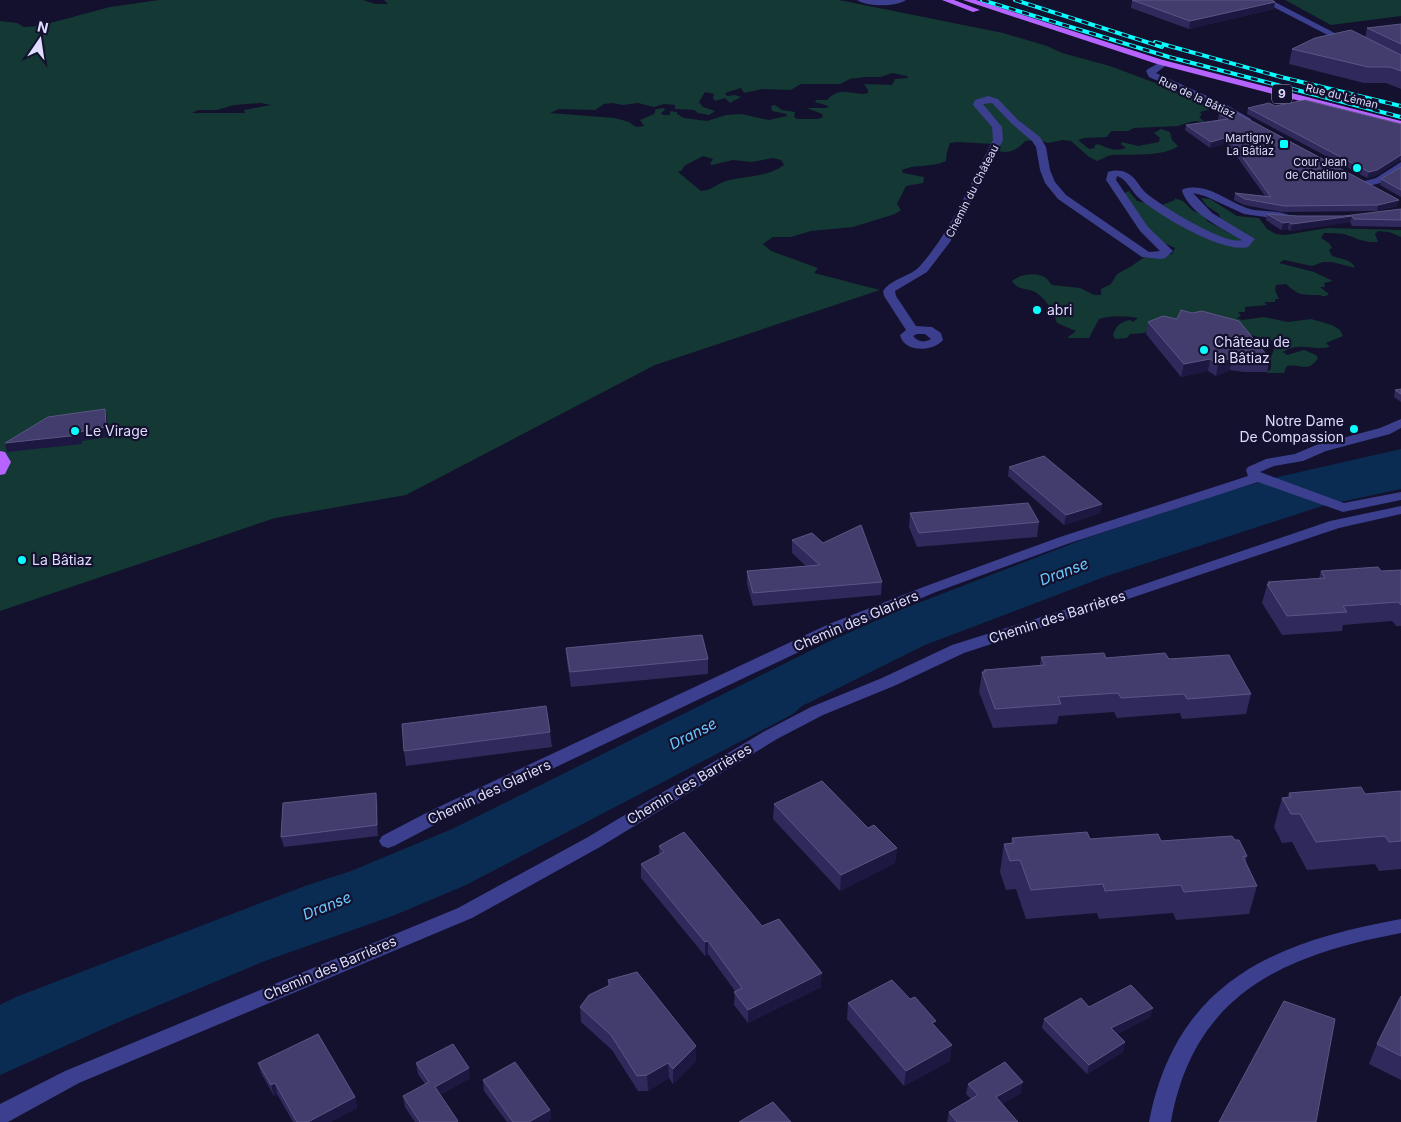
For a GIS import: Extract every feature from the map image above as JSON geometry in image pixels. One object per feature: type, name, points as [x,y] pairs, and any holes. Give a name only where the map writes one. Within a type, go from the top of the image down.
[{"type":"main road","name":"Rue du Léman","points":[[946,0],[1062,37],[1401,124]]},
{"type":"main road","name":"Rue du Léman","points":[[967,0],[1162,63]]},
{"type":"main road","points":[[0,455],[4,462],[0,471]]},
{"type":"street","points":[[862,0],[888,0]]},
{"type":"street","points":[[862,0],[882,2],[902,0]]},
{"type":"street","points":[[1264,0],[1358,47]]},
{"type":"street","name":"Rue de la Bâtiaz","points":[[1162,63],[1151,71],[1152,75],[1222,106],[1256,125]]},
{"type":"street","name":"Chemin du Château","points":[[912,330],[890,296],[889,291],[892,287],[923,270],[946,240],[998,140],[997,127],[978,105],[978,102],[982,100],[996,101],[1015,122],[1036,139],[1041,147],[1045,170],[1050,183],[1062,197],[1132,246],[1151,256],[1161,256],[1167,251],[1144,229],[1121,198],[1111,180],[1112,174],[1124,175],[1143,196],[1178,219],[1234,244],[1247,244],[1249,239],[1208,215],[1189,197],[1187,191],[1204,190],[1228,205],[1248,212],[1298,217]]},
{"type":"street","points":[[1381,193],[1362,182],[1380,180],[1401,165]]},
{"type":"street","points":[[1401,423],[1385,431],[1328,446],[1298,458],[1271,462],[1253,472],[1258,477],[1344,508],[1401,496]]},
{"type":"street","name":"Chemin des Glariers","points":[[388,841],[434,817],[835,628],[931,589],[1065,540],[1258,477]]},
{"type":"street","name":"Chemin des Barrières","points":[[0,1115],[72,1077],[465,913],[594,842],[771,735],[817,711],[888,682],[958,649],[1126,595],[1334,524],[1401,510]]},
{"type":"street","points":[[1160,1122],[1172,1074],[1193,1033],[1215,1007],[1250,976],[1290,954],[1317,945],[1374,930],[1401,926]]},
{"type":"green space","points":[[159,0],[363,0],[375,4],[388,4],[384,0],[839,0],[1003,33],[1047,46],[1062,53],[1110,66],[1195,98],[1211,107],[1211,109],[1200,112],[1202,115],[1199,117],[1205,122],[1194,121],[1178,126],[1111,131],[1107,137],[1078,140],[1089,149],[1095,148],[1094,146],[1098,144],[1119,150],[1126,148],[1121,144],[1122,142],[1138,146],[1159,142],[1160,138],[1154,133],[1161,129],[1170,132],[1172,140],[1178,146],[1164,152],[1112,155],[1097,161],[1089,157],[1071,141],[1063,140],[1048,143],[1038,140],[1025,141],[1017,148],[1006,152],[999,151],[994,144],[950,143],[946,161],[934,165],[902,170],[903,173],[924,177],[923,183],[906,186],[897,204],[901,210],[895,214],[853,227],[811,231],[791,237],[773,237],[763,244],[771,251],[818,268],[814,273],[880,290],[655,365],[406,495],[275,518],[0,611],[0,21],[17,23],[24,27],[39,26],[110,7]],"holes":[[[892,73],[907,76],[908,78],[895,79],[892,85],[864,84],[868,93],[839,93],[827,100],[816,100],[815,102],[829,106],[826,108],[807,108],[822,114],[823,117],[818,119],[797,119],[794,117],[795,112],[782,110],[775,105],[771,106],[772,111],[786,114],[787,116],[769,120],[742,114],[726,115],[707,121],[684,118],[677,114],[677,112],[670,111],[670,115],[663,115],[661,113],[665,110],[664,108],[656,109],[654,114],[640,120],[644,126],[636,127],[629,122],[615,118],[550,113],[559,109],[595,110],[604,104],[623,105],[638,103],[654,107],[664,104],[675,105],[675,109],[694,110],[698,113],[709,115],[715,111],[703,107],[699,102],[705,92],[714,94],[713,98],[715,101],[725,98],[730,103],[741,97],[735,95],[727,96],[725,93],[741,88],[744,93],[762,89],[791,90],[801,84],[840,84],[850,79],[881,77]],[[261,103],[271,105],[244,110],[245,113],[192,113],[198,110],[217,110],[234,105]],[[703,156],[713,159],[710,164],[712,165],[733,160],[752,162],[773,158],[781,160],[784,165],[771,172],[737,178],[701,191],[678,172],[684,166]]]},
{"type":"green space","points":[[1285,0],[1401,0],[1401,16],[1331,25]]},
{"type":"green space","points":[[1129,191],[1137,201],[1159,206],[1175,200],[1174,198],[1183,201],[1192,210],[1203,215],[1207,221],[1229,233],[1232,232],[1221,222],[1219,214],[1207,206],[1201,198],[1210,199],[1237,216],[1259,218],[1267,229],[1276,234],[1285,235],[1328,228],[1401,230],[1401,237],[1389,232],[1378,231],[1375,234],[1378,242],[1373,242],[1344,234],[1324,233],[1321,238],[1329,243],[1332,248],[1329,250],[1332,256],[1349,261],[1355,268],[1332,262],[1323,262],[1312,266],[1284,260],[1279,263],[1314,272],[1333,281],[1324,283],[1325,287],[1320,287],[1329,294],[1324,296],[1303,294],[1286,284],[1276,285],[1275,290],[1279,299],[1275,299],[1275,302],[1264,302],[1267,305],[1245,307],[1245,312],[1238,312],[1241,316],[1237,318],[1242,320],[1264,317],[1288,322],[1311,319],[1332,325],[1340,330],[1343,336],[1326,343],[1330,347],[1295,347],[1283,352],[1287,355],[1304,350],[1316,355],[1318,358],[1311,366],[1292,365],[1287,366],[1284,373],[1268,373],[1266,372],[1271,369],[1271,357],[1277,341],[1259,341],[1253,340],[1256,336],[1170,324],[1144,333],[1130,334],[1127,338],[1115,339],[1113,335],[1117,327],[1121,323],[1130,320],[1133,322],[1138,318],[1133,317],[1113,316],[1099,319],[1089,338],[1067,338],[1076,331],[1057,323],[1048,304],[1041,297],[1033,291],[1019,287],[1012,281],[1024,275],[1035,274],[1044,277],[1052,285],[1080,288],[1094,295],[1101,295],[1101,289],[1111,284],[1117,274],[1143,258],[1172,254],[1175,248],[1155,239],[1122,194]]},
{"type":"water","name":"Dranse","points":[[1401,449],[1401,489],[1322,506],[1104,577],[925,645],[802,706],[793,714],[466,885],[395,915],[265,961],[121,1021],[0,1075],[0,1005],[16,997],[305,886],[351,871],[452,829],[828,642],[900,610],[1084,539],[1219,494],[1278,477]]},
{"type":"building","points":[[1132,0],[1272,0],[1275,2],[1190,21]]},
{"type":"building","points":[[1401,24],[1401,44],[1367,28]]},
{"type":"building","points":[[1351,30],[1401,55],[1401,71],[1390,67],[1368,67],[1292,49],[1315,38]]},
{"type":"building","points":[[1305,100],[1401,124],[1401,155],[1377,170],[1369,172],[1248,108],[1269,103],[1275,106]]},
{"type":"building","points":[[1233,111],[1399,200],[1378,205],[1284,206],[1245,199],[1235,193],[1271,197],[1228,137],[1211,142],[1186,125],[1228,119],[1219,114]]},
{"type":"building","points":[[1401,167],[1401,190],[1381,179]]},
{"type":"building","points":[[1401,209],[1401,220],[1354,219],[1352,216],[1292,224],[1289,222],[1283,223],[1267,214],[1344,216]]},
{"type":"building","name":"Château de la Bâtiaz","points":[[1181,310],[1192,313],[1202,311],[1239,321],[1270,359],[1232,357],[1218,364],[1210,359],[1184,364],[1148,322],[1163,316],[1177,319]]},
{"type":"building","points":[[105,409],[106,427],[79,432],[79,435],[5,443],[48,417]]},
{"type":"building","points":[[1044,456],[1102,504],[1066,515],[1009,467]]},
{"type":"building","points":[[1028,503],[1039,522],[919,533],[910,513]]},
{"type":"building","points":[[861,525],[882,582],[753,593],[747,571],[820,565],[792,540],[812,533],[823,543]]},
{"type":"building","points":[[1378,567],[1381,571],[1401,570],[1401,605],[1398,602],[1343,606],[1347,612],[1287,616],[1267,584],[1270,584],[1268,582],[1325,578],[1321,571]]},
{"type":"building","points":[[702,635],[708,659],[570,672],[566,648]]},
{"type":"building","points":[[1104,653],[1106,658],[1165,653],[1169,659],[1229,655],[1251,694],[1187,699],[1184,694],[1121,698],[1118,693],[1058,697],[1061,704],[995,709],[982,672],[985,672],[984,670],[1045,665],[1041,657]]},
{"type":"building","points":[[546,706],[550,732],[404,751],[402,724]]},
{"type":"building","points":[[822,781],[868,828],[874,825],[897,848],[841,875],[774,804]]},
{"type":"building","points":[[1361,787],[1365,794],[1401,791],[1401,841],[1389,842],[1385,836],[1316,842],[1300,814],[1291,814],[1282,798],[1291,797],[1289,793]]},
{"type":"building","points":[[376,793],[377,825],[281,837],[283,803]]},
{"type":"building","points":[[684,832],[762,926],[779,919],[822,973],[748,1010],[734,992],[742,988],[708,941],[705,942],[641,864],[664,852],[659,846]]},
{"type":"building","points":[[1087,832],[1090,839],[1158,834],[1161,841],[1232,836],[1235,840],[1239,840],[1247,856],[1243,857],[1257,886],[1184,892],[1181,885],[1105,891],[1103,884],[1031,890],[1020,860],[1010,861],[1004,844],[1014,843],[1012,838]]},
{"type":"building","points":[[637,972],[696,1046],[673,1069],[668,1063],[647,1075],[637,1076],[611,1035],[580,1007],[589,995],[610,985],[608,980]]},
{"type":"building","points":[[892,980],[910,999],[915,997],[936,1021],[932,1023],[952,1045],[906,1071],[848,1003]]},
{"type":"building","points":[[1131,985],[1153,1008],[1111,1028],[1125,1042],[1089,1065],[1044,1019],[1081,998],[1089,1007]]},
{"type":"building","points":[[1401,996],[1401,1056],[1377,1044]]},
{"type":"building","points":[[1284,1001],[1335,1019],[1316,1122],[1219,1122]]},
{"type":"building","points":[[318,1034],[355,1097],[308,1122],[297,1122],[275,1083],[271,1085],[258,1063]]},
{"type":"building","points":[[453,1044],[469,1068],[435,1087],[458,1121],[420,1122],[403,1096],[429,1082],[416,1063]]},
{"type":"building","points":[[515,1062],[550,1110],[529,1122],[513,1122],[483,1080]]},
{"type":"building","points":[[1005,1062],[1023,1082],[996,1097],[1018,1122],[957,1122],[949,1112],[978,1095],[968,1084]]},
{"type":"building","points":[[773,1102],[791,1122],[739,1122]]},
{"type":"railway","points":[[982,0],[1169,57],[1401,117]]},
{"type":"railway","points":[[1015,0],[1162,47]]},
{"type":"railway","points":[[1155,42],[1281,77],[1401,106]]},
{"type":"place","name":"Martigny, La Bâtiaz","points":[[1284,144]]},
{"type":"place","name":"Cour Jean de Chatillon","points":[[1357,168]]},
{"type":"place","name":"abri","points":[[1037,310]]},
{"type":"place","name":"Château de la Bâtiaz","points":[[1204,350]]},
{"type":"place","name":"Notre Dame De Compassion","points":[[1354,429]]},
{"type":"place","name":"Le Virage","points":[[75,431]]},
{"type":"place","name":"La Bâtiaz","points":[[22,560]]}]
